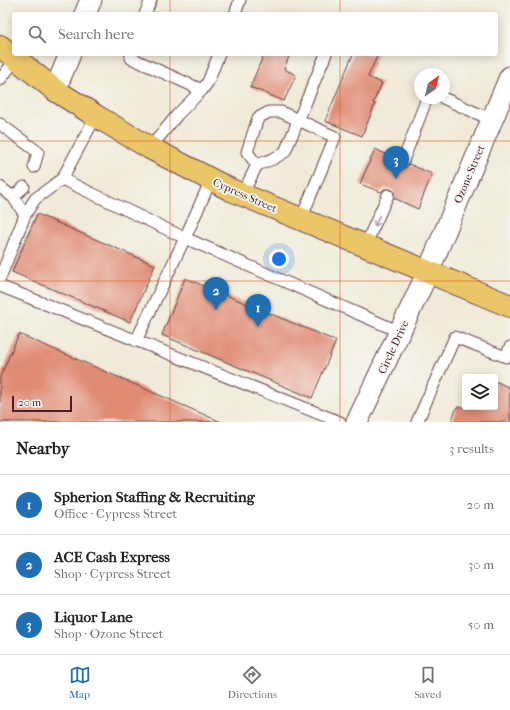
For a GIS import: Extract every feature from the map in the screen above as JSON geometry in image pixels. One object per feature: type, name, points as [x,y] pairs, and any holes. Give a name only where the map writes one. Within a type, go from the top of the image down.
[{"type":"main road","name":"Cypress Street","points":[[8,53],[55,90],[96,116],[150,148],[211,180],[242,195],[510,306]]},
{"type":"street","points":[[86,12],[91,0]]},
{"type":"street","points":[[55,90],[69,56]]},
{"type":"street","name":"Ozone Street","points":[[428,272],[510,77]]},
{"type":"street","name":"Circle Drive","points":[[357,422],[428,272]]},
{"type":"lane","points":[[146,12],[151,0]]},
{"type":"lane","points":[[236,12],[240,0]]},
{"type":"lane","points":[[0,80],[8,53]]},
{"type":"lane","points":[[131,56],[131,58],[202,90]]},
{"type":"lane","points":[[150,148],[178,114],[208,82],[218,56]]},
{"type":"lane","points":[[242,195],[257,165],[273,159],[285,152],[325,56]]},
{"type":"lane","points":[[450,101],[492,120]]},
{"type":"lane","points":[[403,161],[425,104]]},
{"type":"lane","points":[[257,165],[247,152],[258,118],[269,112],[281,112],[335,137],[301,219]]},
{"type":"lane","points":[[0,278],[25,215],[35,199],[62,179],[96,116]]},
{"type":"lane","points":[[0,124],[38,152],[34,167]]},
{"type":"lane","points":[[62,179],[185,238],[400,332]]},
{"type":"lane","points":[[136,341],[211,180]]},
{"type":"lane","points":[[0,187],[13,197],[25,215]]},
{"type":"lane","points":[[13,197],[24,187]]},
{"type":"lane","points":[[366,246],[388,195]]},
{"type":"lane","points":[[0,286],[340,422]]},
{"type":"lane","points":[[417,422],[455,337],[506,358],[510,347]]},
{"type":"building","points":[[263,56],[289,56],[284,69],[296,75],[284,101],[250,87]]},
{"type":"building","points":[[352,56],[377,56],[368,77],[382,83],[373,103],[375,104],[362,136],[325,121]]},
{"type":"building","points":[[375,149],[396,159],[396,162],[400,167],[404,168],[409,164],[432,174],[418,209],[394,198],[394,191],[390,189],[384,189],[381,192],[360,184]]},
{"type":"building","points":[[37,214],[155,265],[130,322],[12,272]]},
{"type":"building","points":[[185,278],[336,341],[312,398],[162,335]]},
{"type":"building","points":[[19,334],[221,422],[0,422],[0,377]]},
{"type":"building","points":[[498,382],[510,388],[510,422],[451,422],[457,407],[462,407],[462,410],[498,410]]},
{"type":"place","name":"Liquor Lane","points":[[396,179]]},
{"type":"place","name":"ACE Cash Express","points":[[216,310]]},
{"type":"place","name":"Spherion Staffing & Recruiting","points":[[258,327]]}]
